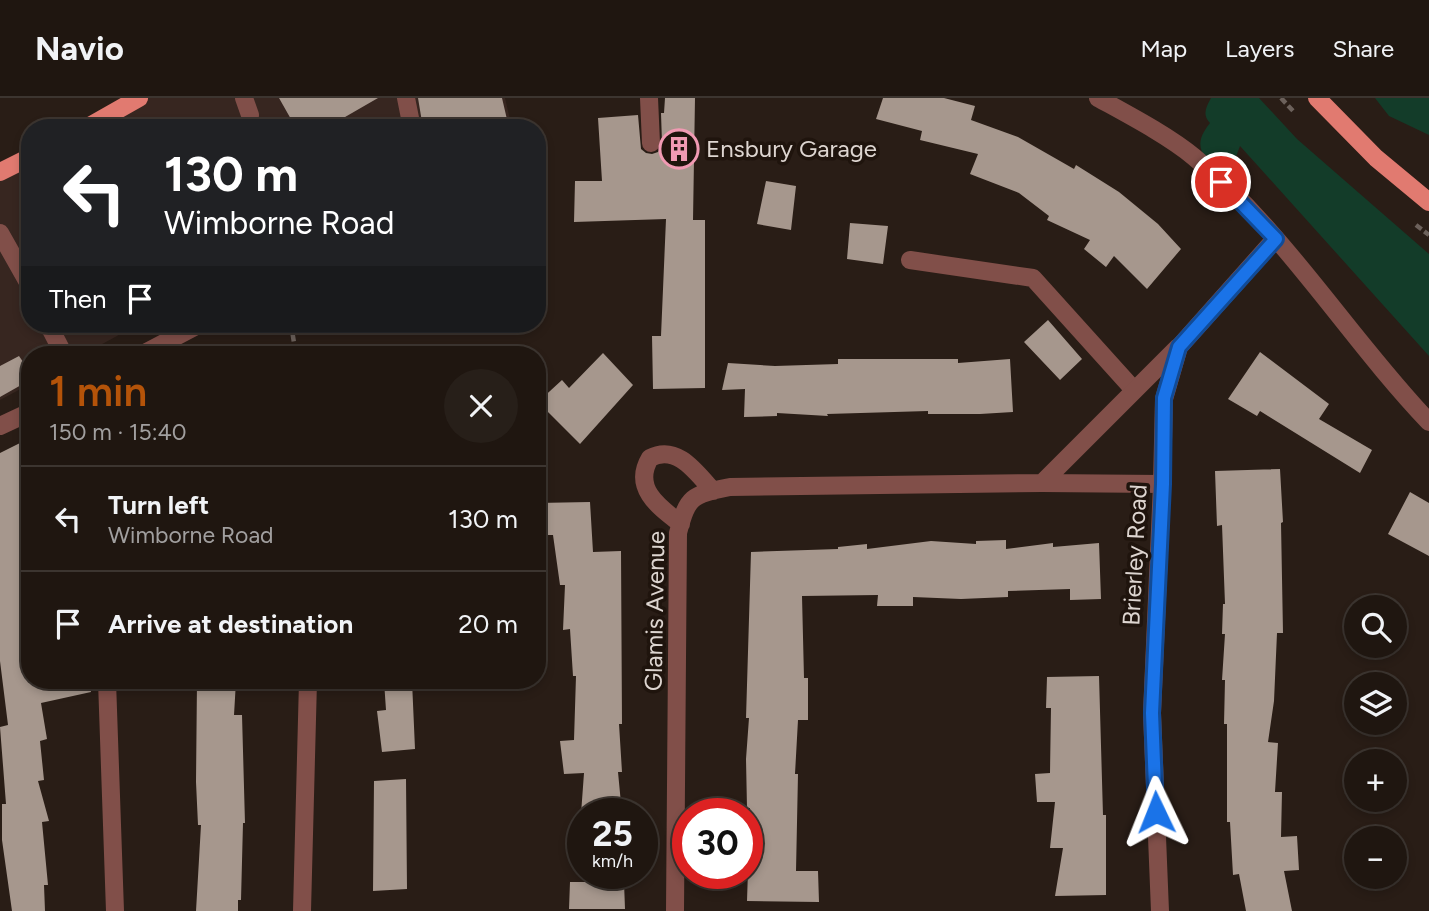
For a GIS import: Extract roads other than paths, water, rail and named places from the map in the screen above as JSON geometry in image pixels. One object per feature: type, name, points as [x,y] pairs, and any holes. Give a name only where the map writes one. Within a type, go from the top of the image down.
[{"type":"main road","points":[[102,119],[139,98]]},
{"type":"main road","points":[[1317,98],[1376,158],[1429,202]]},
{"type":"main road","points":[[0,172],[21,162]]},
{"type":"street","points":[[406,98],[410,119]]},
{"type":"street","points":[[649,98],[651,143]]},
{"type":"street","points":[[1098,98],[1193,155],[1235,195],[1276,239],[1391,381],[1429,422]]},
{"type":"street","points":[[0,233],[21,270]]},
{"type":"street","name":"Brierley Road","points":[[1160,911],[1152,713],[1163,484],[1164,398],[1179,347],[1276,239]]},
{"type":"street","points":[[910,260],[1032,278],[1134,390]]},
{"type":"street","points":[[158,346],[183,333]]},
{"type":"street","points":[[1042,483],[1179,347]]},
{"type":"street","points":[[0,426],[21,416]]},
{"type":"street","points":[[681,524],[655,504],[646,488],[643,475],[650,458],[659,453],[669,453],[681,458],[713,491]]},
{"type":"street","name":"Glamis Avenue","points":[[675,911],[678,533],[684,507],[697,496],[730,487],[1163,484]]},
{"type":"street","points":[[107,689],[115,911]]},
{"type":"street","points":[[302,911],[308,689]]},
{"type":"place","name":"Ensbury Garage","points":[[679,149]]}]
